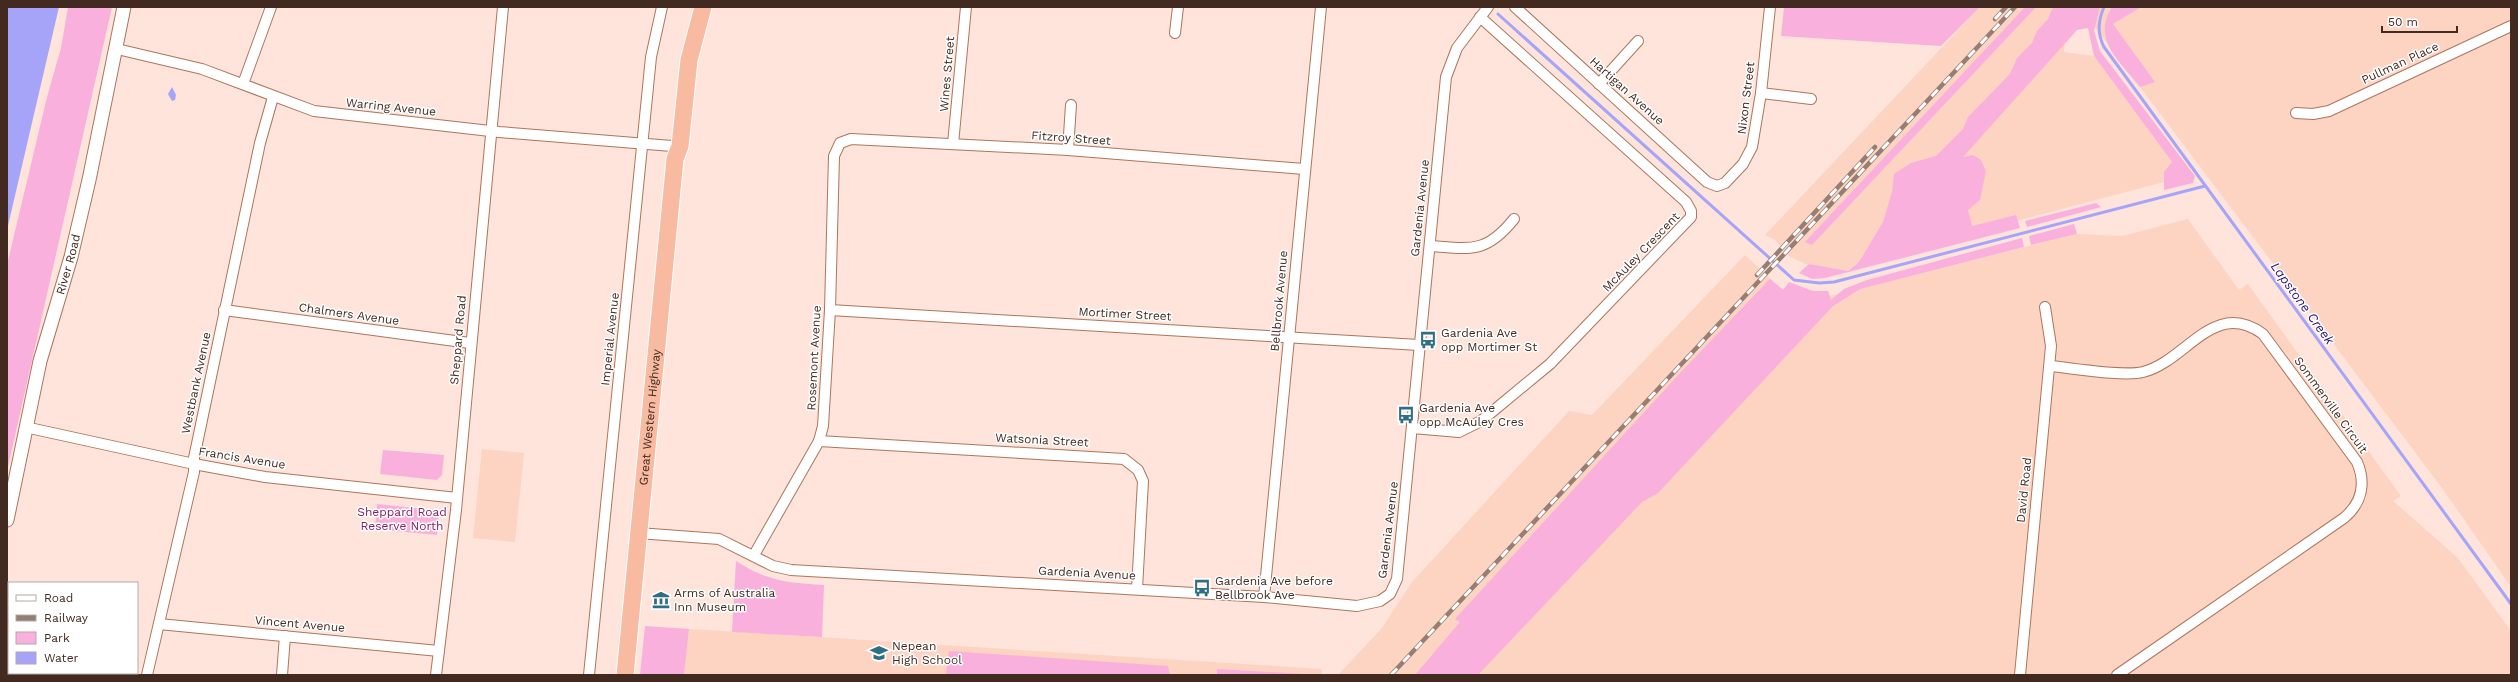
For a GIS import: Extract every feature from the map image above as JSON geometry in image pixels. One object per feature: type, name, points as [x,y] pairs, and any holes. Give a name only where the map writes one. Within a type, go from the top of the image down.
[{"type":"highway","name":"Great Western Highway","points":[[625,675],[681,65],[691,7]]},
{"type":"highway","name":"Great Western Highway","points":[[674,153],[680,146],[689,60],[703,7]]},
{"type":"street","name":"River Road","points":[[7,520],[25,427],[40,361],[71,256],[117,49],[124,7]]},
{"type":"street","points":[[243,84],[271,7]]},
{"type":"street","name":"Sheppard Road","points":[[436,675],[457,498],[470,343],[503,7]]},
{"type":"street","name":"Imperial Avenue","points":[[589,675],[651,56],[662,7]]},
{"type":"street","name":"Wines Street","points":[[953,144],[966,7]]},
{"type":"street","points":[[1175,33],[1178,7]]},
{"type":"street","name":"Bellbrook Avenue","points":[[1264,597],[1304,169],[1321,7]]},
{"type":"street","name":"Gardenia Avenue","points":[[638,533],[710,538],[726,542],[773,566],[791,570],[1264,597],[1357,606],[1375,604],[1390,594],[1397,579],[1446,77],[1457,48],[1488,7]]},
{"type":"street","name":"Hartigan Avenue","points":[[1515,7],[1707,182],[1717,186],[1725,183]]},
{"type":"street","name":"Nixon Street","points":[[1725,183],[1750,153],[1754,140],[1761,93],[1770,7]]},
{"type":"street","name":"McAuley Crescent","points":[[1412,428],[1459,432],[1481,421],[1550,364],[1691,217],[1691,211],[1686,202],[1480,17]]},
{"type":"street","name":"Pullman Place","points":[[2296,113],[2313,114],[2329,111],[2511,26]]},
{"type":"street","points":[[1599,84],[1638,42]]},
{"type":"street","name":"Warring Avenue","points":[[117,49],[196,67],[243,84],[273,97],[314,111],[492,131],[642,143],[674,153]]},
{"type":"street","points":[[1761,93],[1811,99]]},
{"type":"street","name":"Westbank Avenue","points":[[148,675],[194,464],[224,310],[260,143],[273,97]]},
{"type":"street","points":[[1068,150],[1071,105]]},
{"type":"street","name":"Fitzroy Street","points":[[838,145],[851,139],[953,144],[1068,150],[1304,169]]},
{"type":"street","name":"Rosemont Avenue","points":[[754,556],[819,441],[823,426],[830,310],[834,156],[838,145]]},
{"type":"street","points":[[1430,246],[1470,249],[1481,247],[1503,231],[1514,219]]},
{"type":"street","name":"David Road","points":[[2020,675],[2050,366],[2051,340],[2046,307]]},
{"type":"street","name":"Chalmers Avenue","points":[[224,310],[470,343]]},
{"type":"street","name":"Mortimer Street","points":[[830,310],[1289,336],[1419,345]]},
{"type":"street","name":"Sommerville Circuit","points":[[2050,366],[2134,374],[2144,372],[2218,326],[2231,322],[2246,324],[2263,334],[2357,462],[2361,470],[2360,496],[2350,513],[2117,675]]},
{"type":"street","name":"Francis Avenue","points":[[25,427],[194,464],[265,476],[457,498]]},
{"type":"street","name":"Watsonia Street","points":[[819,441],[1124,459],[1138,470],[1143,481],[1137,589]]},
{"type":"street","name":"Vincent Avenue","points":[[159,624],[439,651]]},
{"type":"street","points":[[282,675],[285,636]]},
{"type":"shaded area","points":[[1980,7],[2080,7],[2068,14],[2064,52],[2094,56],[2183,177],[1857,263],[1848,271],[1805,264],[1789,256],[1775,240],[1765,235]]},
{"type":"shaded area","points":[[2080,7],[2511,7],[2511,587],[2442,488]]},
{"type":"shaded area","points":[[2188,219],[2239,290],[2248,284],[2401,496],[2393,501],[2458,558],[2511,631],[2511,675],[1338,675],[1382,628],[1412,582],[1569,411],[1592,415],[1745,255],[1794,300],[1822,298],[2077,234],[2122,236]]},
{"type":"shaded area","points":[[482,449],[524,453],[515,542],[473,538]]},
{"type":"shaded area","name":"Nepean High School","points":[[689,629],[1322,669],[1322,675],[684,675]]},
{"type":"green space","points":[[68,7],[112,7],[7,471],[7,265],[47,97],[61,48]]},
{"type":"green space","points":[[1784,7],[1980,7],[1941,46],[1781,36]]},
{"type":"green space","points":[[2025,7],[2036,7],[1812,245],[1805,242]]},
{"type":"green space","points":[[2053,7],[2100,7],[2094,31],[2100,51],[2195,176],[2193,183],[2164,190],[2164,172],[2172,162],[2094,56],[2088,28],[2077,30],[1963,157],[1973,155],[1981,160],[1986,171],[1980,200],[1968,210],[1972,226],[2016,215],[2020,228],[1825,278],[1812,279],[1799,273],[1809,264],[1848,271],[1859,262],[1883,222],[1892,192],[1894,174],[1911,163],[1936,156],[1963,129],[1968,117],[2010,74],[2017,58],[2032,43],[2037,31],[2048,19]]},
{"type":"green space","points":[[2112,7],[2141,7],[2113,24],[2155,82],[2140,87],[2111,50],[2105,30],[2106,19]]},
{"type":"green space","points":[[2096,203],[2101,207],[2027,227],[2025,221]]},
{"type":"green space","points":[[2074,224],[2077,234],[2031,245],[2029,236]]},
{"type":"green space","points":[[2022,238],[2024,247],[1860,289],[1833,306],[1658,493],[1642,502],[1478,675],[1415,675],[1460,622],[1455,619],[1679,374],[1770,279],[1783,290],[1789,282],[1813,291],[1828,291],[1831,300],[1844,289],[1867,280]]},
{"type":"green space","points":[[383,450],[444,455],[442,475],[437,480],[380,474]]},
{"type":"green space","name":"Sheppard Road Reserve North","points":[[377,504],[434,510],[439,516],[437,535],[375,529]]},
{"type":"green space","points":[[736,561],[757,573],[778,580],[824,585],[822,637],[732,632]]},
{"type":"green space","points":[[645,626],[689,629],[684,675],[640,675]]},
{"type":"green space","points":[[949,651],[1168,666],[1170,675],[946,675]]},
{"type":"green space","points":[[1217,669],[1305,674],[1305,675],[1217,675]]},
{"type":"water","points":[[7,7],[59,7],[7,230]]},
{"type":"water","points":[[172,87],[176,95],[175,100],[172,101],[168,94]]},
{"type":"waterway","name":"Lapstone Creek","points":[[2104,7],[2100,17],[2099,27],[2100,37],[2104,47],[2511,604]]},
{"type":"waterway","points":[[1498,14],[1794,280],[1819,283],[1834,282],[2205,186]]},
{"type":"railway","points":[[1995,19],[2006,7]]},
{"type":"railway","points":[[1391,675],[2015,7]]},
{"type":"railway","points":[[1757,275],[1875,147]]},
{"type":"place","name":"Gardenia Ave opp Mortimer St","points":[[1428,340]]},
{"type":"place","name":"Gardenia Ave opp McAuley Cres","points":[[1406,415]]},
{"type":"place","name":"Gardenia Ave before Bellbrook Ave","points":[[1202,588]]},
{"type":"place","name":"Arms of Australia Inn Museum","points":[[661,600]]},
{"type":"place","name":"Nepean High School","points":[[879,653]]}]
